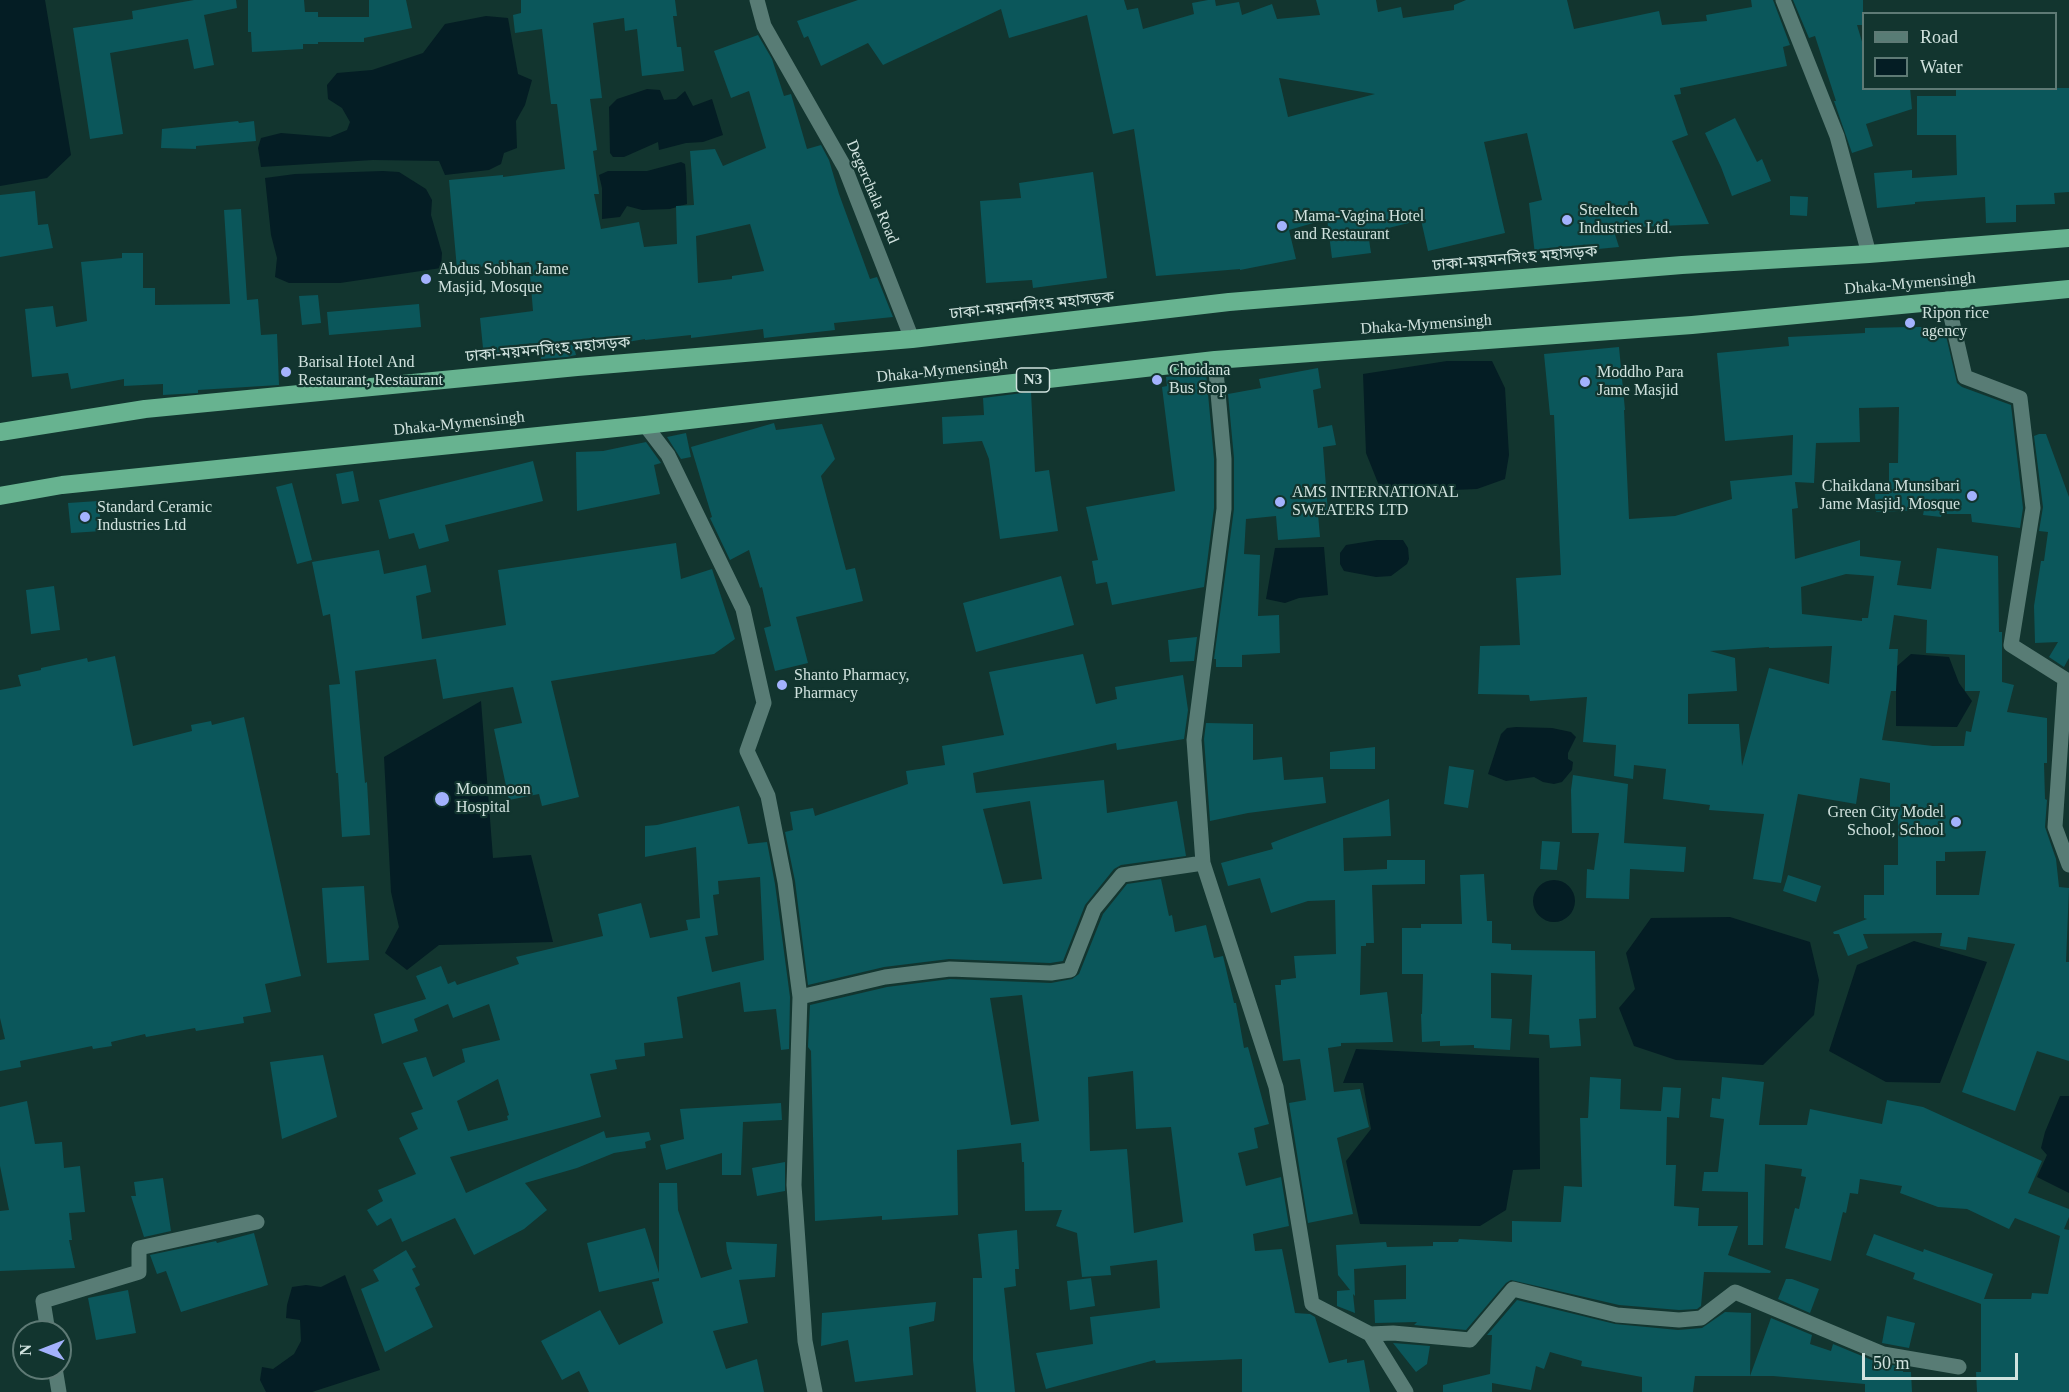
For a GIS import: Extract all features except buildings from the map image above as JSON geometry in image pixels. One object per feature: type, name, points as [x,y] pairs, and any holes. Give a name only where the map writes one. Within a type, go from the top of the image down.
[{"type":"highway","name":"ঢাকা-ময়মনসিংহ মহাসড়ক","points":[[0,432],[168,406],[588,366],[912,339],[1229,302],[1682,265],[1869,254],[2069,238]]},
{"type":"highway","name":"Dhaka-Mymensingh","points":[[0,496],[62,485],[645,425],[1215,360],[1692,325],[2069,289]]},
{"type":"street","name":"Degerchala Road","points":[[756,0],[764,26],[845,168],[912,339]]},
{"type":"street","points":[[1783,0],[1837,136],[1869,254]]},
{"type":"street","points":[[1947,299],[1965,377],[2020,398],[2033,508],[2011,645],[2065,679],[2055,827],[2069,865]]},
{"type":"street","points":[[1215,360],[1224,459],[1224,509],[1194,740],[1203,863],[1276,1087],[1312,1304],[1370,1334],[1393,1333],[1470,1340],[1513,1289],[1617,1315],[1679,1320],[1701,1318],[1735,1292],[1883,1354],[1959,1367]]},
{"type":"street","points":[[645,425],[668,455],[743,609],[764,703],[747,751],[768,796],[785,882],[800,997],[794,1185],[805,1341],[815,1392]]},
{"type":"street","points":[[800,997],[885,977],[950,969],[1051,973],[1070,970],[1094,909],[1122,875],[1203,863]]},
{"type":"street","points":[[46,1320],[43,1301],[139,1272],[139,1248],[257,1222]]},
{"type":"street","points":[[1370,1334],[1406,1392]]},
{"type":"water","points":[[0,0],[45,0],[71,155],[47,178],[0,186]]},
{"type":"water","points":[[486,16],[508,18],[518,74],[532,80],[525,105],[516,121],[517,148],[504,153],[501,164],[489,170],[445,175],[439,161],[373,160],[261,167],[258,148],[261,138],[281,133],[330,137],[347,130],[350,122],[342,108],[328,99],[327,85],[337,73],[372,70],[423,53],[445,24]]},
{"type":"water","points":[[647,89],[660,90],[664,100],[676,99],[685,91],[693,106],[712,99],[723,135],[703,142],[686,143],[659,150],[658,142],[624,157],[613,157],[610,153],[609,107],[617,99]]},
{"type":"water","points":[[681,162],[685,164],[687,204],[670,209],[642,210],[627,206],[620,217],[602,219],[602,188],[599,175],[608,171],[647,171]]},
{"type":"water","points":[[399,172],[426,189],[432,200],[431,215],[442,253],[441,268],[340,283],[289,283],[275,277],[277,258],[271,235],[265,178],[295,174]]},
{"type":"water","points":[[1447,361],[1492,361],[1505,388],[1509,455],[1505,479],[1477,489],[1382,493],[1366,453],[1363,374]]},
{"type":"water","points":[[1377,540],[1403,540],[1408,548],[1407,564],[1391,576],[1376,577],[1344,571],[1340,564],[1340,553],[1346,545]]},
{"type":"water","points":[[1324,547],[1328,595],[1299,598],[1285,603],[1266,599],[1275,548]]},
{"type":"water","points":[[1911,654],[1949,657],[1959,683],[1972,701],[1957,727],[1896,726],[1896,667]]},
{"type":"water","points":[[481,701],[493,858],[531,855],[553,942],[439,945],[407,970],[385,953],[399,927],[391,892],[384,757]]},
{"type":"water","points":[[1507,728],[1552,728],[1571,732],[1576,737],[1568,753],[1568,759],[1573,762],[1572,770],[1562,782],[1554,784],[1534,777],[1506,781],[1488,774],[1501,734]]},
{"type":"water","points":[[1554,880],[1562,881],[1569,886],[1574,893],[1574,909],[1569,916],[1562,921],[1554,922],[1546,921],[1539,916],[1534,909],[1533,901],[1534,893],[1539,886],[1546,881]]},
{"type":"water","points":[[1730,917],[1810,942],[1819,980],[1814,1015],[1763,1065],[1676,1060],[1634,1046],[1619,1008],[1635,989],[1626,953],[1651,918]]},
{"type":"water","points":[[1914,941],[1987,962],[1940,1083],[1886,1082],[1829,1051],[1857,965]]},
{"type":"water","points":[[1356,1049],[1539,1058],[1540,1169],[1513,1170],[1506,1210],[1480,1226],[1360,1224],[1346,1161],[1371,1129],[1363,1083],[1343,1083]]},
{"type":"water","points":[[2060,1096],[2069,1096],[2069,1193],[2037,1177],[2047,1155],[2041,1148],[2045,1132]]},
{"type":"water","points":[[345,1275],[380,1370],[312,1392],[266,1392],[260,1380],[262,1367],[273,1369],[294,1354],[301,1341],[300,1320],[286,1318],[292,1287],[306,1285],[321,1287]]},
{"type":"place","name":"Steeltech Industries Ltd.","points":[[1567,220]]},
{"type":"place","name":"Mama-Vagina Hotel and Restaurant","points":[[1282,226]]},
{"type":"place","name":"Abdus Sobhan Jame Masjid, Mosque","points":[[426,279]]},
{"type":"place","name":"Ripon rice agency","points":[[1910,323]]},
{"type":"place","name":"Barisal Hotel And Restaurant, Restaurant","points":[[286,372]]},
{"type":"place","name":"Choidana Bus Stop","points":[[1157,380]]},
{"type":"place","name":"Moddho Para Jame Masjid","points":[[1585,382]]},
{"type":"place","name":"Chaikdana Munsibari Jame Masjid, Mosque","points":[[1972,496]]},
{"type":"place","name":"AMS INTERNATIONAL SWEATERS LTD","points":[[1280,502]]},
{"type":"place","name":"Standard Ceramic Industries Ltd","points":[[85,517]]},
{"type":"place","name":"Shanto Pharmacy, Pharmacy","points":[[782,685]]},
{"type":"place","name":"Moonmoon Hospital","points":[[442,799]]},
{"type":"place","name":"Green City Model School, School","points":[[1956,822]]}]
